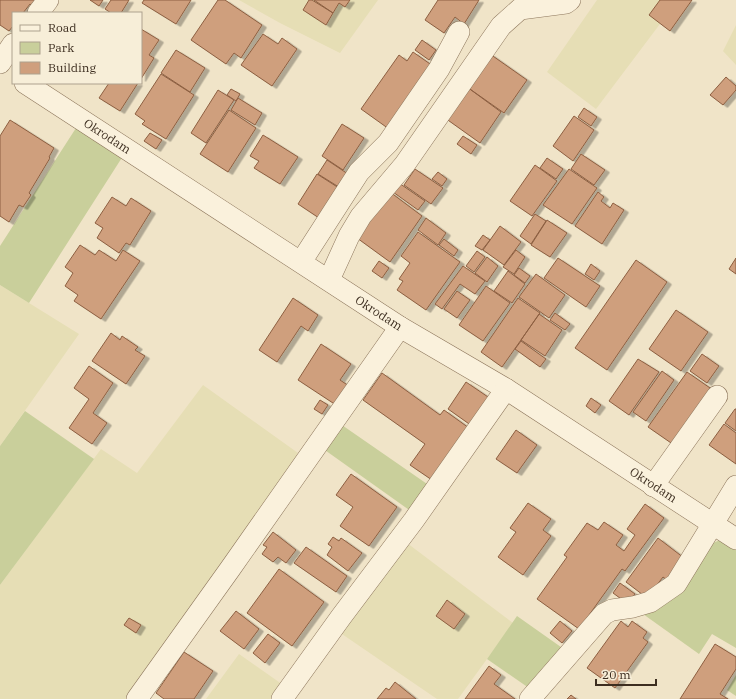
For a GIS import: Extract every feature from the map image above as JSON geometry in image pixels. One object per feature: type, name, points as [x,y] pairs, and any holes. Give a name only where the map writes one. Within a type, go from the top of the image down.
[{"type":"street","points":[[39,12],[48,0]]},
{"type":"street","points":[[329,280],[349,236],[361,216],[405,164],[501,26],[520,9],[566,3],[570,0]]},
{"type":"street","points":[[301,262],[359,172],[388,143],[439,69],[459,32]]},
{"type":"street","points":[[0,63],[12,45]]},
{"type":"street","points":[[0,67],[12,75]]},
{"type":"street","name":"Okrodam","points":[[27,84],[400,326],[506,389],[736,539]]},
{"type":"street","points":[[137,699],[400,326]]},
{"type":"street","points":[[282,699],[414,520],[506,389]]},
{"type":"street","points":[[653,486],[717,396]]},
{"type":"street","points":[[530,699],[604,614],[612,610],[633,608],[650,602],[676,584],[736,486]]},
{"type":"shaded area","points":[[239,0],[378,0],[340,53],[280,23]]},
{"type":"shaded area","points":[[597,0],[678,0],[596,109],[547,72]]},
{"type":"shaded area","points":[[736,25],[736,65],[723,51]]},
{"type":"shaded area","points":[[0,285],[79,334],[0,446]]},
{"type":"shaded area","points":[[203,385],[298,453],[224,571],[132,699],[0,699],[0,585],[101,449],[137,473]]},
{"type":"shaded area","points":[[407,543],[513,623],[458,699],[437,699],[339,632]]},
{"type":"shaded area","points":[[239,654],[286,687],[277,699],[206,699]]},
{"type":"green space","points":[[76,128],[123,156],[29,303],[0,285],[0,246]]},
{"type":"green space","points":[[25,411],[94,459],[0,585],[0,446]]},
{"type":"green space","points":[[339,423],[430,486],[412,512],[322,448]]},
{"type":"green space","points":[[720,540],[736,548],[736,648],[712,634],[699,654],[643,614],[713,543]]},
{"type":"green space","points":[[517,616],[568,652],[539,695],[487,659]]},
{"type":"green space","points":[[736,675],[736,696],[727,690]]},
{"type":"building","points":[[0,0],[43,0],[36,9],[30,4],[24,12],[12,12],[12,27],[9,31],[0,25]]},
{"type":"building","points":[[90,0],[103,0],[99,6]]},
{"type":"building","points":[[111,0],[129,0],[122,12],[110,12],[105,9]]},
{"type":"building","points":[[144,0],[191,0],[176,24],[142,3]]},
{"type":"building","points":[[218,0],[225,0],[262,25],[241,58],[234,53],[226,64],[191,40]]},
{"type":"building","points":[[309,0],[312,0],[333,13],[326,25],[303,10]]},
{"type":"building","points":[[314,0],[350,0],[345,7],[339,3],[333,13]]},
{"type":"building","points":[[438,0],[479,0],[464,24],[455,17],[444,33],[425,20]]},
{"type":"building","points":[[660,0],[692,0],[670,31],[649,15]]},
{"type":"building","points":[[142,30],[159,40],[149,55],[154,58],[142,77]]},
{"type":"building","points":[[263,34],[278,44],[282,38],[297,49],[272,86],[241,65]]},
{"type":"building","points":[[422,40],[436,50],[429,60],[415,50]]},
{"type":"building","points":[[176,50],[205,68],[190,92],[161,73]]},
{"type":"building","points":[[413,52],[433,66],[389,129],[361,109],[399,55],[407,61]]},
{"type":"building","points":[[490,54],[527,80],[504,113],[467,87]]},
{"type":"building","points":[[161,74],[194,95],[166,139],[142,124],[145,121],[135,114]]},
{"type":"building","points":[[726,77],[736,86],[736,90],[723,105],[710,95]]},
{"type":"building","points":[[108,84],[137,84],[120,111],[99,98]]},
{"type":"building","points":[[467,87],[501,112],[480,143],[445,118]]},
{"type":"building","points":[[231,89],[240,94],[236,101],[227,95]]},
{"type":"building","points":[[218,90],[234,100],[206,143],[191,133]]},
{"type":"building","points":[[238,98],[262,113],[255,125],[231,110]]},
{"type":"building","points":[[584,108],[597,117],[591,126],[578,117]]},
{"type":"building","points":[[229,110],[256,128],[228,172],[200,154]]},
{"type":"building","points":[[574,116],[594,130],[573,161],[553,146]]},
{"type":"building","points":[[10,120],[54,148],[49,157],[50,158],[29,193],[31,195],[23,207],[19,205],[9,222],[0,216],[0,136]]},
{"type":"building","points":[[342,124],[364,138],[343,170],[322,156]]},
{"type":"building","points":[[150,133],[162,140],[156,149],[144,141]]},
{"type":"building","points":[[263,135],[298,157],[280,184],[254,168],[259,161],[250,156]]},
{"type":"building","points":[[463,136],[477,145],[471,154],[457,144]]},
{"type":"building","points":[[581,154],[605,170],[594,185],[571,169]]},
{"type":"building","points":[[547,158],[563,169],[556,179],[540,168]]},
{"type":"building","points":[[327,160],[351,176],[342,189],[318,174]]},
{"type":"building","points":[[535,165],[557,181],[532,216],[510,201]]},
{"type":"building","points":[[415,169],[443,188],[431,204],[404,185]]},
{"type":"building","points":[[569,169],[597,188],[572,224],[543,205]]},
{"type":"building","points":[[438,172],[447,179],[442,186],[432,179]]},
{"type":"building","points":[[317,174],[342,190],[322,220],[298,204]]},
{"type":"building","points":[[399,183],[425,201],[418,210],[393,192]]},
{"type":"building","points":[[390,192],[422,216],[390,262],[357,238]]},
{"type":"building","points":[[598,192],[604,197],[601,201],[610,208],[613,203],[624,210],[602,244],[575,226]]},
{"type":"building","points":[[112,197],[126,206],[131,198],[151,211],[130,245],[126,243],[119,253],[97,238],[103,228],[95,223]]},
{"type":"building","points":[[535,214],[546,221],[531,244],[520,236]]},
{"type":"building","points":[[426,218],[446,233],[438,245],[418,230]]},
{"type":"building","points":[[547,220],[567,233],[550,257],[531,245]]},
{"type":"building","points":[[500,226],[521,242],[504,265],[483,250]]},
{"type":"building","points":[[418,232],[460,262],[426,310],[397,290],[403,281],[399,279],[410,263],[401,256]]},
{"type":"building","points":[[483,235],[490,240],[482,250],[475,246]]},
{"type":"building","points":[[444,239],[458,250],[454,256],[439,245]]},
{"type":"building","points":[[80,245],[95,255],[99,250],[116,261],[123,250],[140,261],[101,319],[74,301],[78,295],[65,286],[73,273],[65,267]]},
{"type":"building","points":[[516,250],[525,257],[514,274],[503,267]]},
{"type":"building","points":[[477,251],[485,257],[474,272],[466,266]]},
{"type":"building","points":[[487,257],[498,266],[487,282],[475,273]]},
{"type":"building","points":[[558,258],[600,286],[586,307],[544,278]]},
{"type":"building","points":[[736,258],[736,274],[729,269]]},
{"type":"building","points":[[636,260],[667,282],[607,370],[575,348]]},
{"type":"building","points":[[379,261],[389,268],[382,278],[372,271]]},
{"type":"building","points":[[591,264],[600,271],[594,280],[585,274]]},
{"type":"building","points":[[463,266],[485,281],[475,294],[460,284],[442,309],[435,304]]},
{"type":"building","points":[[519,268],[530,276],[525,283],[514,275]]},
{"type":"building","points":[[508,271],[525,284],[512,303],[494,291]]},
{"type":"building","points":[[536,274],[565,295],[549,318],[519,297]]},
{"type":"building","points":[[486,286],[510,303],[483,341],[459,325]]},
{"type":"building","points":[[457,291],[470,300],[457,318],[444,309]]},
{"type":"building","points":[[293,298],[318,315],[308,331],[301,326],[277,362],[259,350]]},
{"type":"building","points":[[518,298],[540,313],[502,367],[481,352]]},
{"type":"building","points":[[676,310],[708,332],[681,371],[649,349]]},
{"type":"building","points":[[555,313],[570,324],[565,330],[550,320]]},
{"type":"building","points":[[539,314],[562,330],[545,356],[521,340]]},
{"type":"building","points":[[111,333],[120,340],[122,336],[138,347],[135,350],[145,356],[126,384],[92,361]]},
{"type":"building","points":[[521,341],[546,359],[540,367],[515,349]]},
{"type":"building","points":[[321,344],[351,364],[340,380],[349,386],[336,405],[298,380]]},
{"type":"building","points":[[702,354],[719,366],[707,383],[690,371]]},
{"type":"building","points":[[638,359],[659,372],[629,415],[609,401]]},
{"type":"building","points":[[89,366],[113,383],[93,413],[107,423],[92,444],[69,428],[89,399],[74,388]]},
{"type":"building","points":[[662,371],[674,380],[646,421],[633,412]]},
{"type":"building","points":[[687,372],[713,390],[674,445],[648,427]]},
{"type":"building","points":[[382,373],[440,415],[444,410],[469,428],[432,480],[410,465],[425,444],[363,400]]},
{"type":"building","points":[[466,382],[491,399],[472,426],[448,409]]},
{"type":"building","points":[[591,398],[601,405],[595,413],[586,406]]},
{"type":"building","points":[[320,400],[328,405],[322,414],[314,409]]},
{"type":"building","points":[[736,409],[736,431],[725,423]]},
{"type":"building","points":[[724,424],[736,433],[736,464],[709,445]]},
{"type":"building","points":[[516,430],[537,445],[517,473],[496,459]]},
{"type":"building","points":[[351,474],[397,507],[369,546],[340,526],[353,507],[336,495]]},
{"type":"building","points":[[528,503],[551,519],[543,530],[551,536],[523,575],[498,557],[516,532],[510,528]]},
{"type":"building","points":[[645,504],[664,518],[625,571],[622,569],[579,629],[537,599],[567,557],[564,555],[587,523],[598,530],[604,522],[623,535],[616,545],[624,551],[635,535],[627,529]]},
{"type":"building","points":[[273,532],[296,550],[286,563],[278,557],[273,562],[262,554],[267,547],[263,545]]},
{"type":"building","points":[[333,537],[339,541],[341,538],[362,553],[348,571],[327,555],[332,547],[328,544]]},
{"type":"building","points":[[658,538],[684,558],[671,583],[663,577],[647,598],[626,582]]},
{"type":"building","points":[[306,547],[347,576],[336,592],[294,563]]},
{"type":"building","points":[[279,569],[324,602],[292,646],[247,613]]},
{"type":"building","points":[[620,583],[635,594],[628,604],[613,593]]},
{"type":"building","points":[[447,600],[465,614],[454,629],[436,616]]},
{"type":"building","points":[[236,611],[259,629],[244,649],[220,631]]},
{"type":"building","points":[[129,618],[141,625],[136,633],[124,625]]},
{"type":"building","points":[[560,621],[572,631],[562,643],[550,633]]},
{"type":"building","points":[[621,621],[628,627],[632,621],[647,632],[643,638],[648,642],[615,688],[587,668]]},
{"type":"building","points":[[268,634],[280,643],[265,663],[253,653]]},
{"type":"building","points":[[715,644],[736,657],[736,669],[720,694],[728,699],[680,699]]},
{"type":"building","points":[[184,652],[213,671],[194,699],[164,699],[156,693]]},
{"type":"building","points":[[489,666],[501,675],[494,684],[515,699],[465,699]]},
{"type":"building","points":[[395,682],[416,699],[377,699],[386,688],[389,690]]},
{"type":"building","points":[[571,695],[576,699],[567,699]]}]
